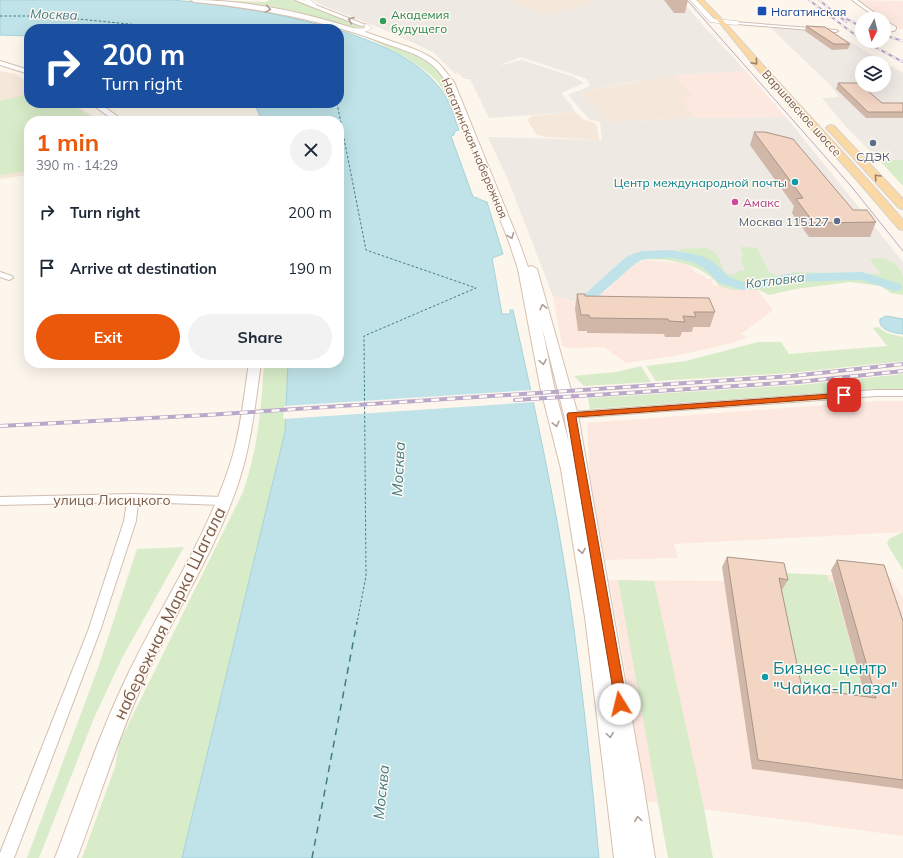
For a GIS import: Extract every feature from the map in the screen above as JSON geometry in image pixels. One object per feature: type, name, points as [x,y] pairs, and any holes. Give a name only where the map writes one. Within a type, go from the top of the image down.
[{"type":"main road","name":"Нагатинская набережная","points":[[194,0],[282,11],[331,24]]},
{"type":"main road","points":[[298,0],[378,30]]},
{"type":"main road","name":"Варшавское шоссе","points":[[699,0],[723,23],[761,68],[860,177],[903,227]]},
{"type":"main road","points":[[728,14],[744,33]]},
{"type":"main road","name":"Нагатинская набережная","points":[[344,27],[423,57],[434,63],[444,74],[450,82],[514,242],[523,269],[540,344],[547,386],[568,469],[594,617],[616,774],[625,858]]},
{"type":"main road","name":"Нагатинская набережная","points":[[393,36],[414,46],[434,59],[449,73],[462,92],[528,257],[571,415],[633,782],[644,858]]},
{"type":"main road","points":[[0,65],[24,70]]},
{"type":"main road","points":[[101,108],[113,116]]},
{"type":"main road","name":"Варшавское шоссе","points":[[826,123],[903,206]]},
{"type":"main road","name":"набережная Марка Шагала","points":[[66,858],[113,731],[136,677],[206,543],[223,501],[239,458],[254,368]]},
{"type":"street","points":[[206,0],[215,2]]},
{"type":"street","points":[[307,0],[314,5]]},
{"type":"street","points":[[693,0],[712,21],[836,31]]},
{"type":"street","points":[[854,0],[871,12]]},
{"type":"street","points":[[354,30],[366,30],[369,28],[366,26]]},
{"type":"street","points":[[0,274],[9,278]]},
{"type":"street","points":[[571,415],[868,394],[903,393]]},
{"type":"street","points":[[6,858],[94,631],[130,521],[133,498]]},
{"type":"street","name":"улица Лисицкого","points":[[0,501],[133,498],[223,501]]},
{"type":"shaded area","points":[[313,0],[511,0],[509,1],[547,15],[602,0],[681,0],[746,71],[675,75],[580,92],[609,122],[695,118],[786,117],[903,262],[903,275],[727,276],[700,254],[638,254],[580,303],[553,296],[508,180],[488,137],[602,140],[600,122],[590,120],[568,95],[590,86],[587,79],[521,57],[498,66],[522,60],[574,77],[584,83],[561,93],[575,112],[489,118],[470,79],[464,79],[458,73],[455,74],[433,52],[383,29]]},
{"type":"shaded area","points":[[602,0],[547,15],[508,1]]},
{"type":"shaded area","points":[[858,0],[903,1],[903,29],[900,29],[891,23],[891,12],[875,12]]},
{"type":"shaded area","points":[[771,27],[822,30],[835,39],[845,39],[855,45],[855,48],[860,48],[874,56],[855,56],[855,92],[891,92],[891,66],[903,73],[903,160],[879,160],[847,128],[822,98],[839,97],[829,84]]},
{"type":"shaded area","points":[[0,71],[15,74],[24,80],[24,108],[80,108],[92,116],[24,116],[24,176],[0,179]]},
{"type":"shaded area","points":[[746,71],[786,117],[695,118],[680,98],[695,97],[674,75]]},
{"type":"shaded area","points":[[675,76],[695,97],[681,98],[695,118],[609,122],[580,92]]},
{"type":"shaded area","points":[[575,112],[584,120],[595,123],[597,126],[599,140],[544,137],[537,135],[527,120],[531,116]]},
{"type":"shaded area","points":[[644,260],[681,263],[691,267],[695,272],[705,276],[706,279],[712,279],[713,285],[757,289],[773,310],[741,334],[747,337],[732,343],[680,355],[626,363],[604,347],[568,348],[562,346],[553,296],[585,305],[595,295],[601,291],[604,292],[636,261],[643,262]]},
{"type":"shaded area","points":[[878,401],[903,401],[903,532],[674,544],[678,558],[605,560],[590,476],[587,423]]},
{"type":"shaded area","name":"Бизнес-центр \"Чайка-Плаза\"","points":[[831,571],[890,577],[903,598],[903,836],[645,801],[624,663],[609,580],[724,581],[779,573],[832,575]]},
{"type":"green space","points":[[209,0],[266,2],[269,0],[293,0],[365,28],[359,29],[289,11]]},
{"type":"green space","points":[[368,38],[404,50],[434,67],[449,85],[459,111],[457,114],[438,82],[427,72],[407,58]]},
{"type":"green space","points":[[24,95],[24,108],[77,108],[89,116],[24,116],[24,172],[0,175],[0,101]]},
{"type":"green space","points":[[879,160],[903,160],[903,186]]},
{"type":"green space","points":[[705,247],[717,254],[724,273],[735,275],[737,271],[745,270],[741,261],[743,253],[740,247],[757,248],[769,272],[775,275],[789,276],[792,272],[881,274],[870,259],[885,259],[894,263],[901,271],[903,276],[903,295],[891,293],[881,286],[850,282],[796,289],[769,295],[759,290],[734,290],[719,286],[704,272],[693,267],[670,260],[658,259],[647,259],[635,262],[617,280],[612,280],[609,277],[633,256],[632,253],[669,254],[680,251],[679,249]]},
{"type":"green space","points":[[878,327],[887,333],[903,337],[903,361],[790,373],[656,381],[646,366],[686,361],[758,342],[781,342],[789,354],[887,346],[873,328]]},
{"type":"green space","points":[[641,366],[651,382],[584,386],[574,376],[616,372]]},
{"type":"green space","points":[[264,368],[288,368],[285,432],[182,858],[82,858],[115,767],[119,744],[243,492],[252,460],[262,397]]},
{"type":"green space","points":[[903,374],[903,389],[876,389],[590,409],[588,398],[800,385]]},
{"type":"green space","points":[[903,532],[903,570],[887,544],[889,539]]},
{"type":"green space","points":[[184,547],[122,658],[94,718],[39,858],[27,858],[98,668],[137,549]]},
{"type":"green space","points":[[779,573],[827,575],[829,581],[833,582],[868,707],[795,698],[773,589],[782,590]]},
{"type":"green space","points":[[618,580],[654,581],[704,808],[713,858],[668,858]]},
{"type":"water","name":"Москва","points":[[0,0],[171,0],[254,10],[315,24],[24,24],[24,36],[0,35]]},
{"type":"water","name":"Москва","points":[[344,32],[386,48],[415,65],[428,75],[439,87],[450,104],[459,130],[455,131],[454,135],[451,136],[473,197],[487,202],[503,254],[492,258],[502,314],[510,314],[510,310],[513,310],[544,452],[574,627],[599,858],[182,858],[285,432],[288,368],[344,368],[344,116],[260,116],[256,108],[344,108]]},
{"type":"water","points":[[886,316],[903,319],[903,334],[895,333],[881,326],[880,319]]},
{"type":"pier","points":[[532,390],[535,402],[283,419],[284,406]]},
{"type":"building","points":[[806,26],[825,27],[850,44],[834,44]]},
{"type":"building","points":[[838,83],[855,83],[855,92],[869,92],[882,103],[903,103],[903,112],[868,112]]},
{"type":"building","points":[[754,132],[765,132],[793,139],[853,210],[867,210],[876,222],[814,223],[796,199],[803,198]]},
{"type":"building","points":[[577,294],[585,294],[585,296],[709,298],[715,312],[694,312],[696,317],[683,316],[685,322],[669,321],[668,319],[590,318],[589,315],[581,315]]},
{"type":"building","name":"Бизнес-центр \"Чайка-Плаза\"","points":[[727,557],[784,563],[788,580],[779,578],[802,688],[876,698],[837,560],[884,565],[903,621],[903,780],[758,760]]},
{"type":"waterway","name":"Котловка","points":[[582,303],[631,260],[642,255],[672,254],[697,259],[710,266],[724,280],[742,286],[765,284],[786,278],[862,276],[895,287]]},
{"type":"ferry route","points":[[0,16],[48,16],[129,24]]},
{"type":"ferry route","points":[[338,108],[340,116]]},
{"type":"ferry route","points":[[344,138],[366,250],[476,288],[364,336],[366,576],[357,623]]},
{"type":"ferry route","points":[[312,858],[357,622]]},
{"type":"tram line","points":[[687,0],[851,186],[903,251]]},
{"type":"railway","points":[[809,0],[855,35]]},
{"type":"railway","points":[[819,0],[846,22]]},
{"type":"railway","points":[[843,17],[855,23]]},
{"type":"railway","points":[[891,37],[903,41]]},
{"type":"railway","points":[[877,48],[903,62]]},
{"type":"railway","points":[[0,426],[207,415],[792,376],[903,364]]},
{"type":"railway","points":[[515,400],[798,382],[903,371]]},
{"type":"place","name":"Нагатинская","points":[[762,11]]},
{"type":"place","name":"Академия будущего","points":[[383,21]]},
{"type":"place","name":"СДЭК","points":[[873,143]]},
{"type":"place","name":"Центр международной почты","points":[[795,182]]},
{"type":"place","name":"Амакс","points":[[735,202]]},
{"type":"place","name":"Москва 115127","points":[[837,221]]},
{"type":"place","name":"Бизнес-центр \"Чайка-Плаза\"","points":[[765,677]]},
{"type":"route","points":[[620,704],[598,566],[571,415],[844,395]]}]
